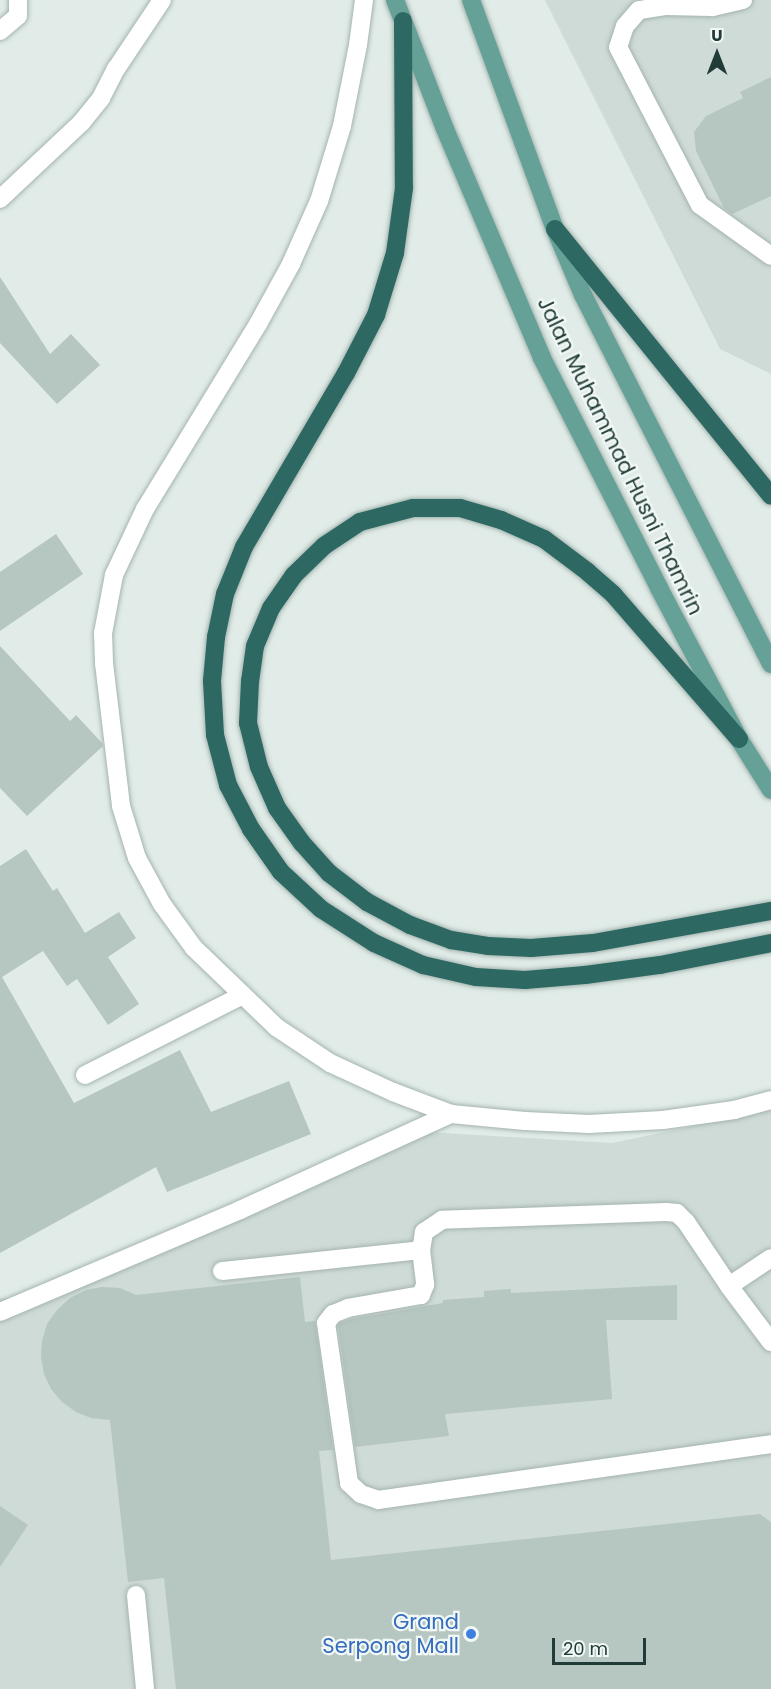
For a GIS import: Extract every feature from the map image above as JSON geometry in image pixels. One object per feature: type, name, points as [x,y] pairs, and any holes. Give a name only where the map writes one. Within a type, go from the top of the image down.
[{"type":"highway","points":[[403,21],[404,188],[395,253],[376,315],[346,373],[244,547],[225,594],[216,637],[212,681],[215,735],[228,785],[251,829],[281,872],[321,909],[374,943],[423,965],[476,976],[525,980],[660,965],[771,943]]},
{"type":"highway","points":[[555,228],[771,496]]},
{"type":"highway","points":[[739,739],[613,594],[588,572],[544,539],[501,520],[460,508],[413,508],[360,522],[324,546],[294,575],[271,608],[255,646],[250,681],[248,723],[259,767],[277,808],[302,843],[330,873],[367,902],[420,929],[452,940],[488,946],[531,948],[593,943],[771,911]]},
{"type":"main road","name":"Jalan Muhammad Husni Thamrin","points":[[395,0],[542,358],[739,739],[771,790]]},
{"type":"main road","name":"Jalan Muhammad Husni Thamrin","points":[[471,0],[555,228],[616,364],[771,664]]},
{"type":"street","points":[[0,31],[18,16],[18,0]]},
{"type":"street","points":[[0,199],[88,115],[162,0]]},
{"type":"street","points":[[364,0],[358,45],[342,126],[318,201],[291,264],[258,324],[145,509],[114,575],[103,633],[112,744],[121,806],[137,858],[162,904],[194,948],[276,1027],[330,1063],[393,1092],[452,1114],[589,1124],[663,1120],[734,1110],[771,1100]]},
{"type":"street","points":[[743,0],[712,7],[664,3],[639,10],[625,26],[618,47],[700,206],[771,256]]},
{"type":"street","points":[[85,1075],[243,995]]},
{"type":"street","points":[[0,1312],[240,1210],[452,1114]]},
{"type":"street","points":[[771,1342],[764,1318],[729,1286],[686,1222],[676,1213],[441,1220],[424,1232],[421,1250],[425,1285],[421,1294],[348,1308],[333,1314],[326,1323],[349,1483],[362,1494],[378,1500],[771,1444]]},
{"type":"street","points":[[222,1271],[421,1250]]},
{"type":"street","points":[[729,1286],[771,1258]]},
{"type":"street","points":[[136,1595],[145,1689]]},
{"type":"shaded area","points":[[545,0],[771,0],[771,374],[720,349]]},
{"type":"shaded area","points":[[771,1110],[771,1689],[0,1689],[0,1298],[17,1299],[426,1132],[612,1143]]},
{"type":"building","points":[[771,77],[771,196],[732,214],[724,208],[696,151],[694,132],[706,116],[743,98],[740,92]]},
{"type":"building","points":[[0,277],[50,354],[71,334],[100,365],[57,404],[0,343]]},
{"type":"building","points":[[56,534],[83,574],[0,631],[0,572]]},
{"type":"building","points":[[0,646],[70,721],[76,715],[103,746],[27,816],[0,788]]},
{"type":"building","points":[[26,849],[53,891],[57,888],[85,933],[119,912],[136,938],[108,957],[139,1004],[108,1025],[77,979],[67,986],[43,951],[2,977],[74,1103],[180,1050],[211,1112],[289,1081],[311,1134],[167,1192],[156,1167],[0,1253],[0,866]]},
{"type":"building","points":[[300,1277],[305,1322],[315,1321],[333,1450],[319,1451],[331,1560],[760,1514],[771,1522],[771,1689],[176,1689],[164,1578],[128,1582],[110,1420],[91,1418],[76,1412],[62,1402],[51,1389],[44,1374],[41,1357],[42,1341],[47,1324],[70,1298],[86,1290],[102,1287],[120,1288],[136,1295]]},
{"type":"building","points":[[677,1285],[677,1320],[606,1320],[612,1399],[445,1414],[449,1436],[355,1447],[338,1326],[340,1323],[351,1319],[443,1303],[443,1300],[484,1297],[484,1291],[511,1289],[511,1293]]},
{"type":"building","points":[[0,1506],[28,1525],[0,1567]]},
{"type":"place","name":"Grand Serpong Mall","points":[[471,1634]]}]
